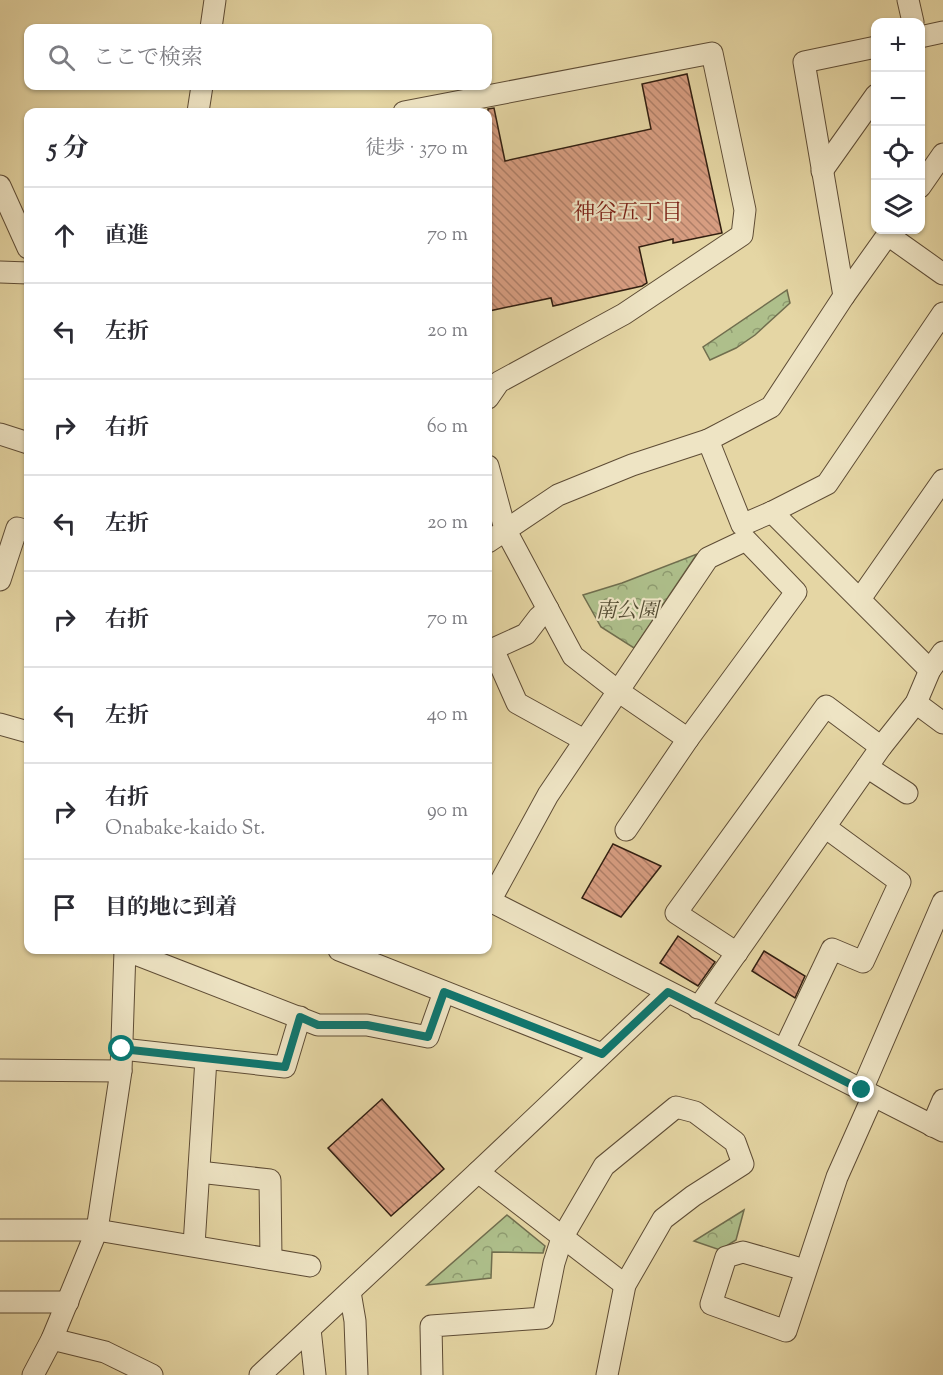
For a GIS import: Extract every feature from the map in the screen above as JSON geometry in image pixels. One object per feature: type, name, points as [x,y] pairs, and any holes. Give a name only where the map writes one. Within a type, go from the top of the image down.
[{"type":"street","points":[[212,24],[215,0]]},
{"type":"street","points":[[908,0],[912,18]]},
{"type":"street","points":[[925,35],[943,32]]},
{"type":"street","points":[[844,296],[804,62],[871,47]]},
{"type":"street","points":[[429,108],[490,98],[712,53],[745,210],[742,236],[624,314],[499,382],[492,392]]},
{"type":"street","points":[[199,108],[201,90]]},
{"type":"street","points":[[822,171],[871,102]]},
{"type":"street","points":[[925,181],[943,154]]},
{"type":"street","points":[[0,186],[24,239]]},
{"type":"street","points":[[492,539],[558,495],[632,465],[708,440],[771,408],[888,234]]},
{"type":"street","points":[[892,234],[943,274]]},
{"type":"street","points":[[0,272],[24,273]]},
{"type":"street","points":[[708,440],[742,525],[827,484],[943,313]]},
{"type":"street","points":[[0,434],[24,442]]},
{"type":"street","points":[[860,599],[943,480]]},
{"type":"street","points":[[492,481],[505,529],[573,656],[618,691],[688,739]]},
{"type":"street","points":[[772,512],[930,670]]},
{"type":"street","points":[[0,580],[17,528],[24,530]]},
{"type":"street","points":[[492,895],[548,795],[708,558],[746,540],[795,592],[688,739],[626,830]]},
{"type":"street","points":[[548,609],[526,634],[493,649],[517,703],[584,740]]},
{"type":"street","points":[[698,1008],[881,747],[916,703],[930,670],[943,651]]},
{"type":"street","points":[[916,703],[943,723]]},
{"type":"street","points":[[736,953],[676,913],[826,706],[881,747]]},
{"type":"street","points":[[0,724],[24,731]]},
{"type":"street","points":[[867,767],[907,793]]},
{"type":"street","points":[[784,1050],[832,949],[863,962],[900,882],[825,827]]},
{"type":"street","points":[[492,902],[938,1128],[943,1100]]},
{"type":"street","points":[[805,1270],[743,1252],[726,1257],[711,1304],[786,1331],[837,1177],[943,902]]},
{"type":"street","points":[[33,1375],[52,1339],[97,1230],[121,1071],[125,954]]},
{"type":"street","points":[[135,954],[318,1025],[367,1025],[428,1037],[444,992]]},
{"type":"street","points":[[349,954],[602,1054]]},
{"type":"street","points":[[260,1375],[668,992]]},
{"type":"street","points":[[122,1049],[285,1067],[300,1017]]},
{"type":"street","points":[[194,1245],[206,1059]]},
{"type":"street","points":[[0,1070],[121,1071]]},
{"type":"street","points":[[432,1375],[431,1326],[543,1318],[554,1263],[562,1238],[604,1166],[676,1107],[695,1112],[735,1142],[743,1164],[693,1196],[663,1219],[625,1285],[607,1375]]},
{"type":"street","points":[[199,1172],[270,1180],[271,1259]]},
{"type":"street","points":[[478,1172],[625,1285]]},
{"type":"street","points":[[0,1230],[97,1230],[310,1266]]},
{"type":"street","points":[[350,1292],[355,1321],[357,1375]]},
{"type":"street","points":[[0,1302],[68,1302]]},
{"type":"street","points":[[310,1329],[315,1375]]},
{"type":"street","points":[[52,1339],[105,1352],[152,1375]]},
{"type":"green space","points":[[787,290],[790,303],[755,335],[736,348],[710,360],[703,347]]},
{"type":"green space","name":"南公園","points":[[697,554],[634,648],[601,627],[583,595],[622,583]]},
{"type":"green space","points":[[744,1210],[736,1240],[720,1250],[694,1241]]},
{"type":"green space","points":[[507,1215],[545,1246],[543,1253],[492,1252],[491,1278],[427,1285]]},
{"type":"building","points":[[687,74],[722,233],[673,243],[673,239],[639,247],[647,283],[642,286],[553,306],[551,298],[492,310],[492,108],[494,108],[505,161],[651,129],[642,84]]},
{"type":"building","points":[[613,844],[661,866],[621,917],[582,898]]},
{"type":"building","points":[[678,936],[715,962],[698,986],[660,963]]},
{"type":"building","points":[[764,951],[805,976],[795,998],[752,971]]},
{"type":"building","points":[[382,1099],[444,1169],[391,1216],[328,1148]]},
{"type":"district","name":"神谷五丁目","points":[[628,211]]},
{"type":"route","points":[[122,1049],[285,1067],[300,1017],[318,1025],[367,1025],[428,1037],[444,992],[602,1054],[668,992],[862,1090]]}]
